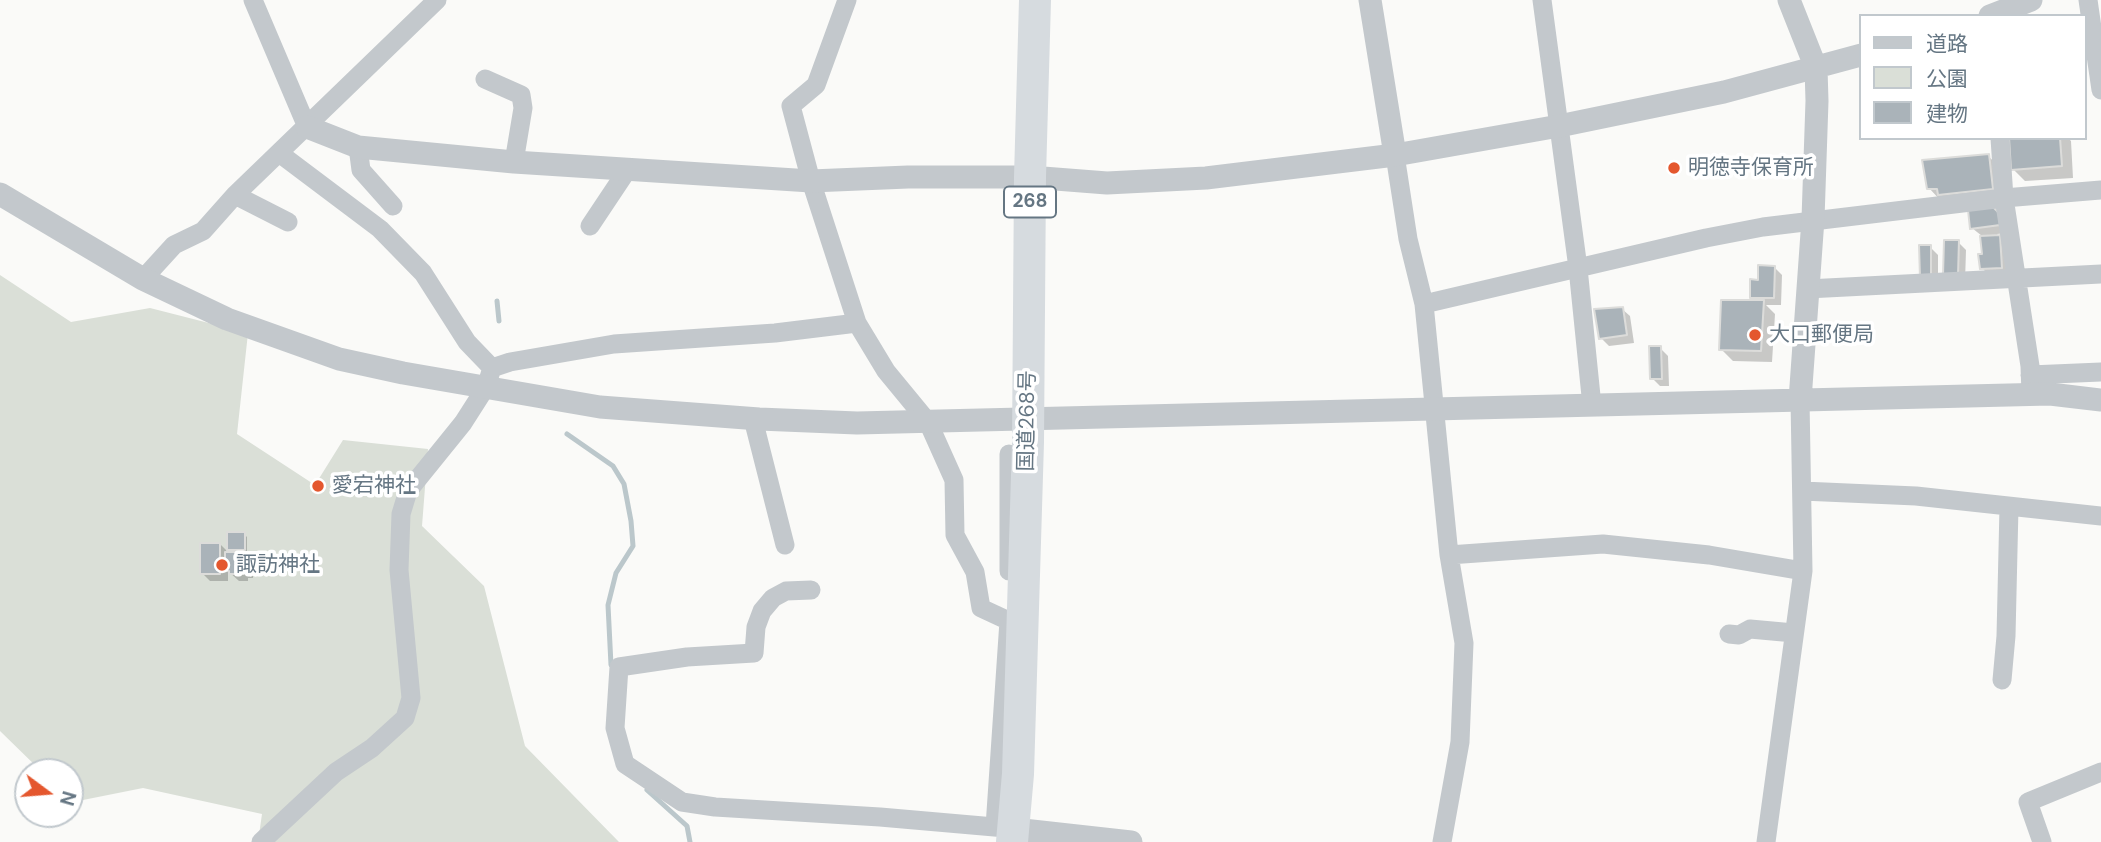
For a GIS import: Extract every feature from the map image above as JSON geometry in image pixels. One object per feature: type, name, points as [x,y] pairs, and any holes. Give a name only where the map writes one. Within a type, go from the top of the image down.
[{"type":"highway","name":"国道268号","points":[[1007,833],[1019,760],[1018,448],[1029,404],[1030,177],[1035,0]]},
{"type":"street","points":[[253,0],[307,127],[358,147],[514,162],[811,181],[908,177],[1030,177],[1107,183],[1206,178],[1395,155],[1559,126],[1724,92],[1860,55]]},
{"type":"street","points":[[143,279],[174,245],[203,231],[235,195],[437,0]]},
{"type":"street","points":[[847,0],[816,85],[791,106],[811,181],[857,323],[886,371],[928,422],[954,480],[955,535],[975,572],[981,608],[1009,621]]},
{"type":"street","points":[[1370,0],[1408,239],[1424,304],[1449,555],[1464,643],[1460,742],[1442,842]]},
{"type":"street","points":[[1542,0],[1578,268],[1592,406]]},
{"type":"street","points":[[1766,842],[1803,571],[1800,400],[1813,219],[1817,101],[1816,68],[1789,0]]},
{"type":"street","points":[[1996,14],[2031,0]]},
{"type":"street","points":[[2088,0],[2101,90]]},
{"type":"street","points":[[485,79],[521,95],[523,108],[514,162]]},
{"type":"street","points":[[2000,140],[2004,198],[2031,385]]},
{"type":"street","points":[[358,147],[361,170],[393,206]]},
{"type":"street","points":[[279,153],[380,229],[423,273],[489,377]]},
{"type":"street","points":[[590,226],[628,169]]},
{"type":"street","points":[[1424,304],[1706,238],[1813,219],[2101,190]]},
{"type":"street","points":[[0,194],[143,279],[227,319],[339,359],[403,373],[489,377],[600,407],[857,424],[1800,400],[2031,385],[2101,372]]},
{"type":"street","points":[[235,195],[288,222]]},
{"type":"street","points":[[1807,289],[2101,274]]},
{"type":"street","points":[[261,842],[336,772],[372,748],[405,719],[411,698],[399,570],[401,514],[408,491],[463,423],[489,377],[510,362],[614,344],[775,333],[857,323]]},
{"type":"street","points":[[2031,385],[2071,396],[2101,400]]},
{"type":"street","points":[[753,419],[785,545]]},
{"type":"street","points":[[1007,833],[1009,621],[1018,448]]},
{"type":"street","points":[[1802,491],[1916,496],[2101,516]]},
{"type":"street","points":[[2002,680],[2010,507]]},
{"type":"street","points":[[1449,555],[1603,544],[1709,555],[1803,571]]},
{"type":"street","points":[[811,590],[786,590],[773,598],[762,611],[756,627],[754,653],[687,657],[619,667],[615,728],[625,764],[682,802],[693,804],[1131,842]]},
{"type":"street","points":[[1729,634],[1739,635],[1751,629],[1794,633]]},
{"type":"street","points":[[2042,842],[2028,802],[2101,772]]},
{"type":"green space","points":[[0,275],[71,322],[150,308],[248,333],[237,434],[315,485],[343,440],[428,449],[422,526],[484,586],[525,746],[619,842],[258,842],[262,814],[143,788],[84,800],[84,758],[28,758],[0,731]]},
{"type":"building","points":[[2009,140],[2060,140],[2062,166],[2011,170]]},
{"type":"building","points":[[1989,154],[1993,189],[1938,195],[1937,189],[1927,189],[1922,160]]},
{"type":"building","points":[[1992,206],[1999,213],[2000,225],[1970,229],[1968,210]]},
{"type":"building","points":[[2000,235],[2002,268],[1980,269],[1980,236]]},
{"type":"building","points":[[1944,240],[1959,240],[1958,275],[1943,275]]},
{"type":"building","points":[[1919,245],[1931,245],[1931,278],[1920,278]]},
{"type":"building","points":[[1758,265],[1775,266],[1774,298],[1750,298],[1750,279],[1758,280]]},
{"type":"building","points":[[1721,300],[1764,300],[1761,351],[1719,350]]},
{"type":"building","points":[[1623,307],[1627,335],[1599,339],[1594,309]]},
{"type":"building","points":[[1649,346],[1661,346],[1662,379],[1650,379]]},
{"type":"building","points":[[227,532],[245,532],[245,550],[227,550]]},
{"type":"building","points":[[200,543],[220,543],[220,574],[200,574]]},
{"type":"building","points":[[225,552],[246,552],[246,571],[229,574],[229,571],[225,571]]},
{"type":"waterway","points":[[497,301],[499,321]]},
{"type":"waterway","points":[[567,434],[613,466],[624,484],[633,546],[616,573],[608,605],[611,665]]},
{"type":"waterway","points":[[647,790],[687,826],[690,842]]},
{"type":"place","name":"明徳寺保育所","points":[[1674,168]]},
{"type":"place","name":"大口郵便局","points":[[1755,335]]},
{"type":"place","name":"愛宕神社","points":[[318,486]]},
{"type":"place","name":"諏訪神社","points":[[222,565]]}]
